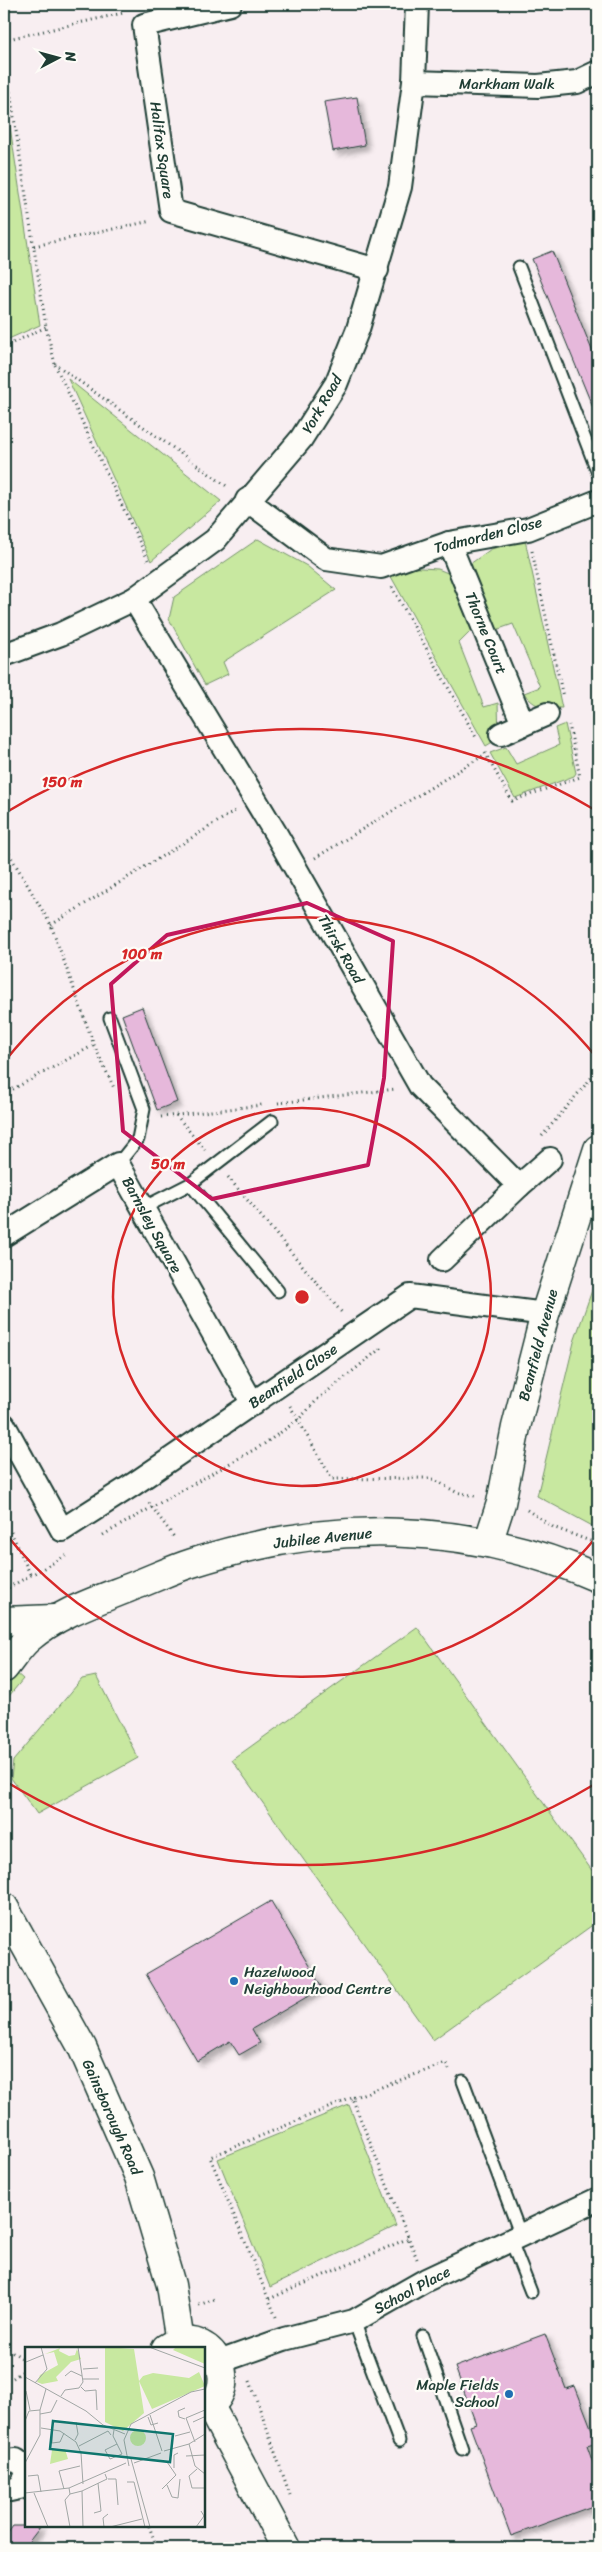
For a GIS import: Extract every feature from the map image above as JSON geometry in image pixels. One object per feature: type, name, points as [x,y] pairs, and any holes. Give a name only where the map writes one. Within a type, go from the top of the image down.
[{"type":"street","points":[[144,25],[193,8],[230,4]]},
{"type":"street","name":"York Road","points":[[4,655],[62,634],[134,599],[215,540],[247,500],[301,439],[336,384],[358,329],[400,188],[414,82],[417,4]]},
{"type":"street","name":"Halifax Square","points":[[144,25],[171,211],[377,270]]},
{"type":"street","name":"Markham Walk","points":[[414,82],[538,86],[577,82],[598,72]]},
{"type":"street","name":"Todmorden Close","points":[[247,500],[326,559],[381,567],[449,543],[528,529],[598,501]]},
{"type":"street","name":"Thorne Court","points":[[449,543],[524,724]]},
{"type":"street","name":"Thirsk Road","points":[[134,599],[255,799],[420,1086],[519,1186]]},
{"type":"street","points":[[501,734],[547,714]]},
{"type":"street","name":"Beanfield Avenue","points":[[488,1543],[501,1503],[516,1427],[545,1314],[598,1149]]},
{"type":"street","points":[[442,1260],[550,1159]]},
{"type":"street","name":"Barnsley Square","points":[[4,1235],[118,1164],[253,1404]]},
{"type":"street","name":"Beanfield Close","points":[[4,1425],[62,1530],[253,1404],[410,1296],[545,1314]]},
{"type":"street","name":"Jubilee Avenue","points":[[4,1668],[27,1640],[54,1619],[192,1562],[287,1539],[366,1531],[430,1533],[488,1543],[571,1567],[598,1578]]},
{"type":"street","name":"Jubilee Avenue","points":[[4,1621],[54,1619]]},
{"type":"street","name":"Gainsborough Road","points":[[4,1907],[82,2047],[139,2176],[171,2285],[173,2345]]},
{"type":"street","name":"School Place","points":[[230,2358],[284,2339],[354,2321],[426,2280],[598,2199]]},
{"type":"street","points":[[173,2345],[192,2342],[230,2358],[223,2374],[218,2396],[207,2408],[286,2548]]},
{"type":"street","points":[[4,2488],[10,2490],[19,2488],[21,2468]]},
{"type":"lane","points":[[519,267],[598,473]]},
{"type":"lane","points":[[110,1018],[144,1109],[138,1138],[118,1164]]},
{"type":"lane","points":[[142,1208],[190,1184],[272,1121]]},
{"type":"lane","points":[[190,1184],[278,1291]]},
{"type":"lane","points":[[463,2081],[516,2239],[531,2292]]},
{"type":"lane","points":[[354,2321],[399,2440]]},
{"type":"lane","points":[[423,2336],[462,2449]]},
{"type":"path","points":[[4,40],[127,12],[144,25]]},
{"type":"path","points":[[4,52],[46,327],[55,364],[158,582]]},
{"type":"path","points":[[34,246],[154,220],[171,211]]},
{"type":"path","points":[[4,347],[46,327]]},
{"type":"path","points":[[55,364],[247,500]]},
{"type":"path","points":[[295,870],[486,754]]},
{"type":"path","points":[[51,925],[255,799]]},
{"type":"path","points":[[4,845],[51,925],[94,1045],[118,1096]]},
{"type":"path","points":[[4,1094],[94,1045]]},
{"type":"path","points":[[550,1159],[536,1146],[598,1070]]},
{"type":"path","points":[[176,1115],[358,1332]]},
{"type":"path","points":[[174,1537],[154,1508],[264,1444],[298,1420],[318,1399],[380,1349]]},
{"type":"path","points":[[279,1386],[332,1479],[432,1478],[456,1492],[472,1495]]},
{"type":"path","points":[[527,1509],[553,1527],[598,1544]]},
{"type":"path","points":[[10,1532],[31,1576]]},
{"type":"path","points":[[284,2339],[210,2157],[352,2098],[446,2063],[449,2071],[463,2081]]},
{"type":"path","points":[[352,2098],[426,2280]]},
{"type":"path","points":[[269,2300],[409,2238]]},
{"type":"path","points":[[4,2346],[25,2360]]},
{"type":"path","points":[[230,2358],[291,2499]]},
{"type":"path","points":[[13,2378],[25,2369]]},
{"type":"path","points":[[149,2527],[157,2548]]},
{"type":"highlighted area","points":[[307,903],[393,941],[384,1078],[368,1165],[212,1199],[123,1131],[111,984],[167,935]]},
{"type":"green space","points":[[4,87],[40,325],[4,341]]},
{"type":"green space","points":[[68,379],[221,501],[151,561]]},
{"type":"green space","points":[[258,539],[307,566],[336,590],[223,662],[228,674],[205,685],[169,619],[174,597]]},
{"type":"green space","points":[[525,540],[562,708],[540,706],[532,702],[524,693],[540,687],[513,624],[496,630],[470,564],[491,549]]},
{"type":"green space","points":[[404,567],[438,569],[450,574],[473,629],[459,643],[484,707],[498,703],[499,738],[486,746],[389,573]]},
{"type":"green space","points":[[565,724],[576,773],[574,776],[515,798],[490,753],[506,747],[516,764],[559,745],[555,728]]},
{"type":"green space","points":[[598,1273],[598,1529],[537,1496],[574,1342]]},
{"type":"green space","points":[[417,1627],[598,1879],[598,1921],[433,2040],[232,1760]]},
{"type":"green space","points":[[15,1672],[23,1679],[4,1702],[4,1687]]},
{"type":"green space","points":[[96,1676],[138,1758],[37,1814],[11,1778],[13,1761],[82,1679]]},
{"type":"green space","points":[[349,2105],[396,2226],[270,2287],[218,2159]]},
{"type":"building","points":[[357,97],[365,145],[333,151],[324,102]]},
{"type":"building","points":[[552,251],[598,365],[598,420],[532,259]]},
{"type":"building","points":[[142,1007],[177,1102],[157,1110],[122,1015]]},
{"type":"building","name":"Hazelwood Neighbourhood Centre","points":[[271,1901],[322,1988],[252,2029],[260,2043],[239,2055],[230,2041],[197,2061],[146,1974]]},
{"type":"building","points":[[545,2334],[566,2389],[575,2386],[597,2443],[587,2446],[598,2477],[598,2504],[511,2536],[470,2426],[476,2424],[455,2367]]},
{"type":"building","points":[[13,2526],[40,2527],[24,2548],[4,2548],[4,2538]]},
{"type":"place","name":"Hazelwood Neighbourhood Centre","points":[[234,1981]]},
{"type":"place","name":"Maple Fields School","points":[[509,2394]]}]
